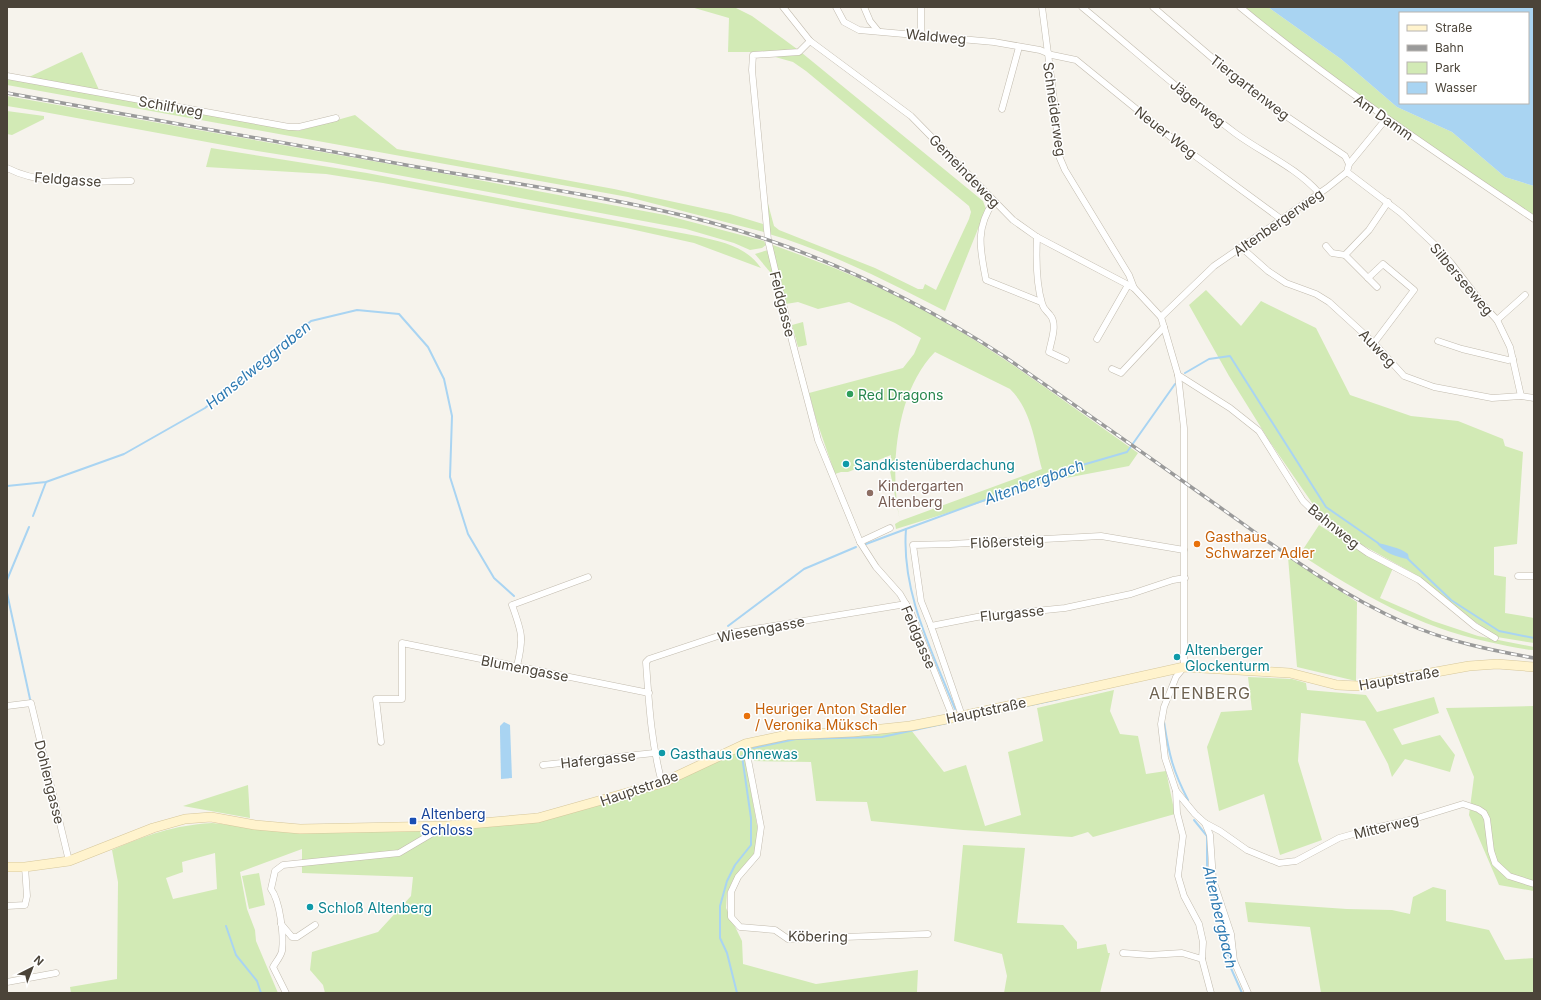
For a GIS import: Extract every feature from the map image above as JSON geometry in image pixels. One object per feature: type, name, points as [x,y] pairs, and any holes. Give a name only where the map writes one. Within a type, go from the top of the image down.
[{"type":"main road","name":"Hauptstraße","points":[[7,868],[69,861],[153,828],[185,819],[211,817],[255,825],[300,829],[446,826],[538,818],[662,783],[744,744],[787,735],[893,729],[962,716],[1184,667],[1290,673],[1337,685],[1359,686],[1469,666],[1497,664],[1534,667]]},
{"type":"street","name":"Gemeindeweg","points":[[783,7],[810,42],[911,116],[1013,220],[1037,237],[1134,288],[1161,316]]},
{"type":"street","name":"Waldweg","points":[[836,7],[844,22],[854,29],[994,42],[1047,52]]},
{"type":"street","points":[[864,7],[870,21],[878,31]]},
{"type":"street","points":[[921,7],[922,35]]},
{"type":"street","name":"Schneiderweg","points":[[1042,7],[1055,108],[1059,156],[1065,170],[1129,274],[1134,288]]},
{"type":"street","name":"Jägerweg","points":[[1082,7],[1210,114],[1237,135],[1301,177],[1319,193]]},
{"type":"street","name":"Tiergartenweg","points":[[1153,7],[1238,80],[1280,112],[1345,156],[1349,164]]},
{"type":"street","name":"Am Damm","points":[[1240,7],[1275,36],[1386,119],[1534,219]]},
{"type":"street","name":"Feldgasse","points":[[810,42],[799,52],[753,55],[752,70],[769,247],[818,440],[860,542],[876,568],[906,604],[952,718]]},
{"type":"street","points":[[1002,109],[1019,47]]},
{"type":"street","name":"Neuer Weg","points":[[1047,52],[1076,60],[1183,147],[1281,219]]},
{"type":"street","name":"Schilfweg","points":[[7,76],[284,126],[299,127],[336,118]]},
{"type":"street","points":[[1347,172],[1349,164],[1386,119]]},
{"type":"street","name":"Feldgasse","points":[[7,168],[29,177],[46,180],[131,181]]},
{"type":"street","name":"Altenbergerweg","points":[[1161,316],[1214,266],[1242,248],[1347,172]]},
{"type":"street","name":"Silberseeweg","points":[[1347,172],[1388,202],[1452,262],[1484,306],[1497,320],[1508,338],[1521,396]]},
{"type":"street","points":[[994,201],[985,217],[980,231],[986,280],[1041,302]]},
{"type":"street","points":[[1346,255],[1369,230],[1388,202]]},
{"type":"street","points":[[1037,237],[1036,259],[1041,302],[1054,323],[1050,352],[1066,360]]},
{"type":"street","points":[[1326,246],[1332,253],[1346,255],[1377,287]]},
{"type":"street","name":"Auweg","points":[[1242,248],[1268,271],[1286,283],[1316,294],[1329,302],[1374,343],[1404,376],[1415,381],[1492,398],[1521,396],[1534,398]]},
{"type":"street","points":[[1368,278],[1383,264],[1414,290],[1374,343]]},
{"type":"street","points":[[1097,339],[1128,285]]},
{"type":"street","points":[[1497,320],[1525,295]]},
{"type":"street","points":[[1161,316],[1178,375],[1184,428],[1186,468],[1184,667],[1176,677],[1170,691],[1164,707],[1161,724],[1165,758],[1176,791],[1177,812],[1183,836],[1178,876],[1184,896],[1200,924],[1203,942],[1202,959],[1211,993]]},
{"type":"street","points":[[1112,369],[1121,373],[1164,327]]},
{"type":"street","points":[[1438,341],[1462,350],[1508,360],[1513,359]]},
{"type":"street","name":"Bahnweg","points":[[1178,375],[1230,408],[1259,431],[1303,501],[1329,526],[1368,553],[1419,580],[1475,626],[1495,638]]},
{"type":"street","points":[[860,542],[890,528]]},
{"type":"street","name":"Flößersteig","points":[[930,626],[921,601],[913,545],[1101,536],[1184,550]]},
{"type":"street","points":[[1518,576],[1534,576]]},
{"type":"street","points":[[517,666],[522,642],[521,629],[512,605],[588,577]]},
{"type":"street","name":"Flurgasse","points":[[930,626],[977,617],[1065,608],[1131,594],[1173,580],[1185,578]]},
{"type":"street","name":"Wiesengasse","points":[[662,783],[654,753],[646,662],[649,659],[724,634],[906,604]]},
{"type":"street","points":[[930,626],[962,716]]},
{"type":"street","name":"Blumengasse","points":[[381,742],[376,699],[402,699],[402,643],[648,693]]},
{"type":"street","name":"Dohlengasse","points":[[7,706],[31,703],[69,861]]},
{"type":"street","name":"Köbering","points":[[744,744],[761,827],[757,855],[740,874],[731,892],[731,918],[735,924],[740,927],[774,930],[788,939],[928,934]]},
{"type":"street","name":"Hafergasse","points":[[543,765],[654,753]]},
{"type":"street","points":[[1176,791],[1195,814],[1205,823],[1210,835],[1213,880],[1231,934],[1234,961],[1248,993]]},
{"type":"street","name":"Mitterweg","points":[[1205,823],[1220,831],[1247,850],[1279,863],[1296,861],[1339,838],[1371,829],[1414,820],[1463,804],[1478,809],[1488,819],[1490,851],[1495,863],[1509,876],[1534,884]]},
{"type":"street","points":[[286,993],[273,967],[282,951],[281,924],[276,896],[271,889],[275,871],[283,865],[399,852],[446,826]]},
{"type":"street","points":[[7,906],[25,905],[27,896],[25,867]]},
{"type":"street","points":[[281,924],[292,937],[297,937],[315,925]]},
{"type":"street","points":[[1123,953],[1150,955],[1182,953],[1202,959]]},
{"type":"street","points":[[7,982],[56,972]]},
{"type":"green space","points":[[691,7],[734,7],[752,16],[797,49],[762,52],[728,52],[729,18]]},
{"type":"green space","points":[[1242,7],[1268,7],[1341,59],[1397,107],[1452,132],[1505,177],[1534,186],[1534,217],[1378,110]]},
{"type":"green space","points":[[82,52],[99,90],[29,77]]},
{"type":"green space","points":[[802,53],[983,201],[986,209],[945,311],[837,259],[792,241],[769,234],[767,200],[774,226],[779,230],[875,268],[918,289],[923,289],[925,284],[936,290],[971,212],[969,206],[806,71],[793,62],[768,55]]},
{"type":"green space","points":[[7,79],[298,131],[355,115],[397,149],[614,189],[730,214],[763,224],[764,232],[628,197],[7,85]]},
{"type":"green space","points":[[7,96],[468,178],[665,215],[764,241],[766,245],[762,248],[750,250],[734,243],[686,229],[333,163],[245,149],[7,106]]},
{"type":"green space","points":[[7,111],[44,116],[44,119],[12,135],[7,134]]},
{"type":"green space","points":[[211,148],[367,173],[697,236],[724,243],[741,250],[761,268],[694,243],[626,228],[383,183],[326,174],[206,167]]},
{"type":"green space","points":[[770,244],[854,276],[934,316],[1012,365],[1138,453],[1129,466],[1050,481],[896,529],[895,524],[900,521],[890,471],[891,455],[848,472],[835,474],[816,419],[809,393],[903,368],[914,354],[921,338],[895,323],[849,302],[818,309],[798,302],[786,304]],"holes":[[[935,352],[1010,389],[1017,397],[1028,416],[1042,469],[900,521],[895,478],[896,455],[904,409],[922,368]]]},
{"type":"green space","points":[[768,250],[775,278],[755,254]]},
{"type":"green space","points":[[1206,290],[1241,326],[1261,301],[1316,328],[1350,395],[1411,416],[1458,421],[1503,439],[1505,446],[1523,452],[1517,544],[1494,547],[1494,575],[1506,577],[1505,613],[1534,618],[1534,643],[1497,637],[1454,607],[1413,573],[1346,536],[1317,510],[1270,442],[1229,376],[1189,305]]},
{"type":"green space","points":[[803,322],[807,345],[798,347],[792,325]]},
{"type":"green space","points":[[1319,525],[1365,554],[1393,568],[1380,598],[1433,621],[1478,636],[1534,647],[1534,650],[1489,642],[1438,628],[1390,607],[1345,583],[1300,554]]},
{"type":"green space","points":[[1288,557],[1357,602],[1356,681],[1297,667]]},
{"type":"green space","points":[[1248,677],[1292,679],[1306,683],[1307,690],[1366,695],[1377,712],[1434,697],[1439,713],[1393,729],[1402,745],[1440,735],[1455,755],[1450,772],[1405,759],[1392,777],[1388,764],[1365,721],[1301,713],[1298,761],[1322,840],[1280,855],[1264,794],[1219,811],[1207,747],[1221,712],[1252,710]]},
{"type":"green space","points":[[1114,690],[1110,711],[1120,734],[1138,736],[1146,774],[1166,771],[1175,814],[1093,837],[1088,832],[1072,837],[963,830],[871,821],[867,802],[816,801],[811,762],[754,761],[750,746],[802,736],[911,730],[944,772],[966,765],[985,826],[1021,815],[1008,752],[1043,741],[1037,708]]},
{"type":"green space","points":[[1534,706],[1534,891],[1499,885],[1469,815],[1474,777],[1446,708]]},
{"type":"green space","points":[[743,747],[758,831],[754,855],[733,880],[727,893],[726,908],[742,941],[743,964],[816,984],[918,970],[917,992],[919,993],[325,993],[323,985],[310,970],[312,952],[378,932],[411,896],[413,877],[302,873],[302,865],[400,855],[446,828],[540,822],[662,785]]},
{"type":"green space","points":[[248,785],[250,818],[183,806]]},
{"type":"green space","points":[[212,823],[288,831],[438,829],[398,850],[302,861],[302,849],[240,872],[247,909],[255,930],[256,941],[278,993],[71,993],[70,987],[117,979],[118,882],[112,850],[138,839],[172,829],[197,824]],"holes":[[[215,853],[217,889],[173,899],[166,878],[183,872],[182,862]]]},
{"type":"green space","points":[[963,845],[1025,848],[1017,923],[1063,925],[1077,942],[1077,949],[1106,944],[1108,953],[1110,953],[1100,993],[1004,993],[1007,976],[1002,954],[954,941]]},
{"type":"green space","points":[[259,873],[265,905],[249,909],[242,876]]},
{"type":"green space","points":[[1433,887],[1446,890],[1446,921],[1489,930],[1505,960],[1534,958],[1534,993],[1321,993],[1310,927],[1248,922],[1245,902],[1347,909],[1392,910],[1410,914],[1413,897]]},
{"type":"water","points":[[1268,7],[1534,7],[1534,186],[1505,177],[1452,132],[1397,107],[1341,59]]},
{"type":"water","points":[[1376,542],[1401,550],[1408,554],[1409,559],[1391,554],[1382,549]]},
{"type":"water","points":[[504,722],[510,725],[512,778],[501,779],[500,726]]},
{"type":"waterway","name":"Hanselweggraben","points":[[7,486],[46,482],[124,454],[205,408],[311,321],[357,310],[399,314],[428,347],[444,379],[452,416],[450,477],[468,534],[494,578],[514,596]]},
{"type":"waterway","name":"Altenbergbach","points":[[1185,373],[1209,359],[1230,356],[1326,507],[1378,543]]},
{"type":"waterway","name":"Altenbergbach","points":[[955,709],[928,643],[913,598],[908,576],[906,529],[1072,468],[1127,452],[1175,384]]},
{"type":"waterway","points":[[33,516],[46,482]]},
{"type":"waterway","points":[[7,580],[29,527]]},
{"type":"waterway","name":"Hanselweggraben","points":[[866,544],[906,529]]},
{"type":"waterway","name":"Hanselweggraben","points":[[728,626],[804,569],[856,547]]},
{"type":"waterway","name":"Altenbergbach","points":[[1406,557],[1451,600],[1499,631],[1534,638]]},
{"type":"waterway","points":[[7,593],[30,699]]},
{"type":"waterway","points":[[753,748],[796,739],[882,737],[1059,699]]},
{"type":"waterway","name":"Altenbergbach","points":[[1164,722],[1172,762],[1188,800]]},
{"type":"waterway","points":[[737,993],[727,953],[720,938],[720,906],[727,881],[735,865],[751,845],[751,818],[742,756]]},
{"type":"waterway","name":"Altenbergbach","points":[[1194,820],[1207,836],[1207,873],[1224,929],[1230,966],[1242,993]]},
{"type":"waterway","points":[[226,926],[236,955],[257,981],[261,993]]},
{"type":"railway","points":[[7,93],[637,205],[709,222],[786,246],[861,277],[897,295],[933,314],[1002,355],[1127,441],[1275,547],[1351,596],[1405,623],[1436,635],[1485,648],[1534,658]]},
{"type":"place","name":"Red Dragons","points":[[850,394]]},
{"type":"place","name":"Sandkistenüberdachung","points":[[846,464]]},
{"type":"place","name":"Kindergarten Altenberg","points":[[870,493]]},
{"type":"place","name":"Gasthaus Schwarzer Adler","points":[[1197,544]]},
{"type":"place","name":"Altenberger Glockenturm","points":[[1177,657]]},
{"type":"place","name":"Heuriger Anton Stadler / Veronika Müksch","points":[[747,716]]},
{"type":"place","name":"Gasthaus Ohnewas","points":[[662,753]]},
{"type":"place","name":"Altenberg Schloss","points":[[413,821]]},
{"type":"place","name":"Schloß Altenberg","points":[[310,907]]},
{"type":"district","name":"ALTENBERG","points":[[1200,693]]}]
